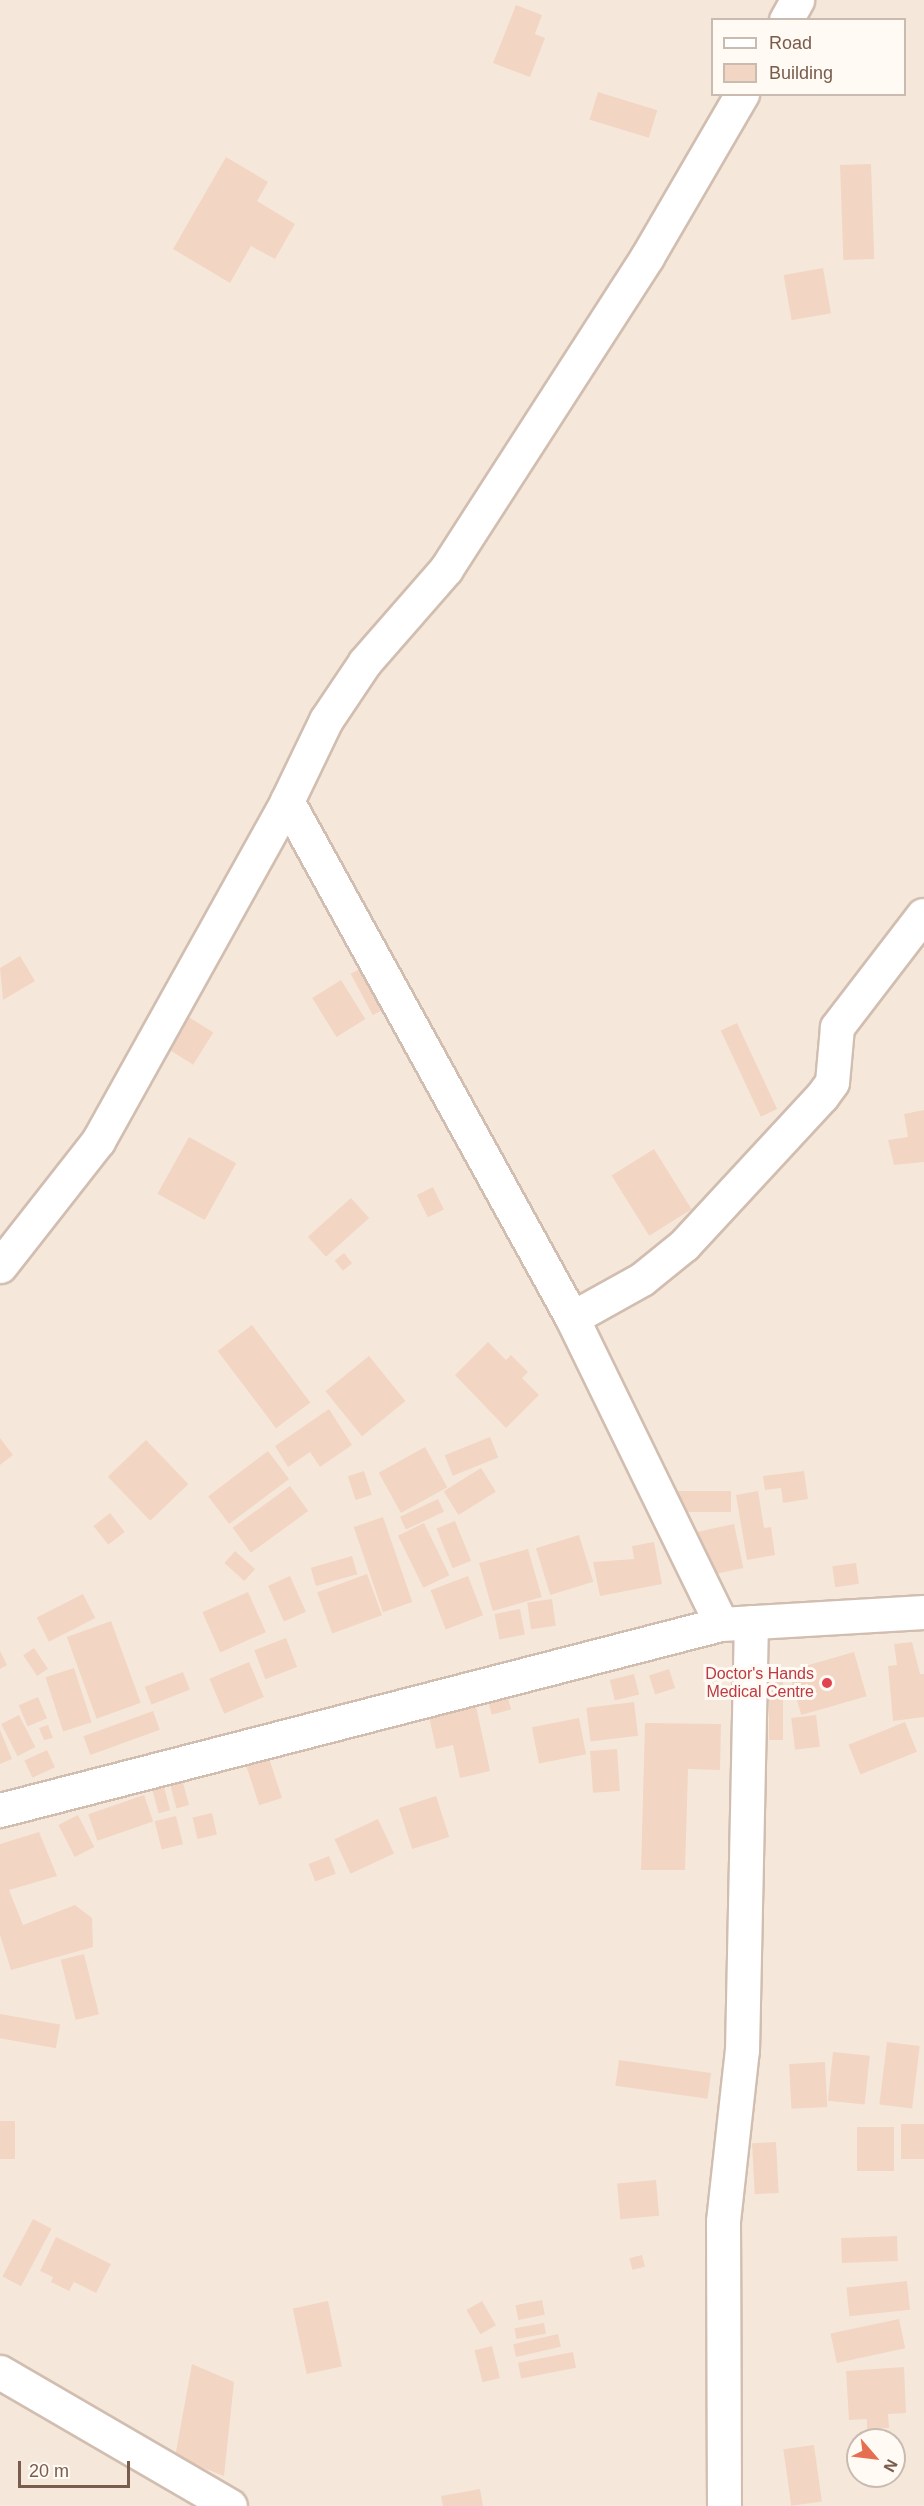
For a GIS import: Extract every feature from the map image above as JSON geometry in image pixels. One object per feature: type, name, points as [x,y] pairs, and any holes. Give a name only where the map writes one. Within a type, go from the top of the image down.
[{"type":"street","points":[[787,18],[797,0]]},
{"type":"street","points":[[0,1266],[98,1141],[287,801],[326,720],[365,662],[452,560],[640,267],[741,96]]},
{"type":"street","points":[[287,801],[572,1318],[736,1623],[742,2050],[723,2221],[724,2506]]},
{"type":"street","points":[[572,1318],[642,1279],[684,1245],[822,1096],[832,1082],[837,1027],[923,915]]},
{"type":"street","points":[[0,1810],[736,1623],[924,1612]]},
{"type":"street","points":[[0,2372],[230,2506]]},
{"type":"shaded area","points":[[0,0],[924,0],[924,2506],[0,2506]]},
{"type":"building","points":[[516,5],[542,15],[535,34],[545,38],[530,77],[493,63]]},
{"type":"building","points":[[598,92],[657,110],[649,138],[590,120]]},
{"type":"building","points":[[226,157],[268,182],[257,201],[295,224],[275,259],[251,246],[230,283],[173,249]]},
{"type":"building","points":[[871,164],[874,259],[843,260],[840,165]]},
{"type":"building","points":[[823,268],[831,313],[792,320],[784,275]]},
{"type":"building","points":[[20,956],[35,981],[3,1000],[0,968]]},
{"type":"building","points":[[371,963],[393,1004],[373,1015],[351,974]]},
{"type":"building","points":[[341,980],[365,1019],[337,1037],[312,998]]},
{"type":"building","points":[[187,1016],[213,1032],[193,1065],[167,1048]]},
{"type":"building","points":[[737,1023],[777,1109],[761,1117],[721,1031]]},
{"type":"building","points":[[924,1110],[924,1162],[894,1165],[888,1140],[908,1137],[904,1114]]},
{"type":"building","points":[[189,1137],[236,1163],[205,1220],[157,1194]]},
{"type":"building","points":[[654,1149],[692,1209],[649,1236],[612,1175]]},
{"type":"building","points":[[433,1187],[444,1209],[428,1217],[417,1195]]},
{"type":"building","points":[[351,1198],[369,1218],[326,1257],[308,1237]]},
{"type":"building","points":[[344,1253],[352,1263],[343,1271],[335,1261]]},
{"type":"building","points":[[252,1325],[310,1402],[276,1428],[218,1351]]},
{"type":"building","points":[[488,1342],[506,1360],[511,1355],[528,1372],[522,1378],[539,1395],[506,1428],[455,1375]]},
{"type":"building","points":[[369,1356],[406,1401],[362,1436],[325,1391]]},
{"type":"building","points":[[329,1409],[352,1445],[320,1467],[310,1452],[288,1467],[275,1446]]},
{"type":"building","points":[[490,1437],[498,1457],[453,1476],[445,1455]]},
{"type":"building","points":[[0,1438],[13,1455],[0,1465]]},
{"type":"building","points":[[146,1440],[188,1484],[150,1521],[108,1477]]},
{"type":"building","points":[[425,1447],[447,1487],[401,1513],[379,1473]]},
{"type":"building","points":[[268,1451],[289,1479],[229,1524],[208,1496]]},
{"type":"building","points":[[481,1468],[496,1492],[459,1515],[444,1491]]},
{"type":"building","points":[[364,1471],[372,1495],[356,1500],[348,1476]]},
{"type":"building","points":[[804,1471],[808,1499],[783,1503],[781,1488],[765,1490],[763,1476]]},
{"type":"building","points":[[290,1486],[308,1511],[251,1553],[233,1528]]},
{"type":"building","points":[[671,1491],[731,1491],[731,1512],[671,1512]]},
{"type":"building","points":[[758,1491],[764,1528],[771,1527],[775,1555],[747,1560],[736,1495]]},
{"type":"building","points":[[438,1499],[444,1512],[406,1529],[400,1517]]},
{"type":"building","points":[[110,1513],[125,1532],[108,1545],[93,1526]]},
{"type":"building","points":[[383,1517],[412,1602],[383,1612],[354,1527]]},
{"type":"building","points":[[455,1521],[471,1561],[453,1568],[436,1528]]},
{"type":"building","points":[[424,1523],[449,1575],[423,1588],[398,1536]]},
{"type":"building","points":[[734,1524],[743,1568],[707,1576],[698,1532]]},
{"type":"building","points":[[579,1535],[593,1582],[550,1595],[536,1548]]},
{"type":"building","points":[[654,1542],[662,1584],[600,1596],[593,1562],[634,1559],[632,1546]]},
{"type":"building","points":[[528,1549],[542,1597],[493,1611],[479,1563]]},
{"type":"building","points":[[235,1551],[255,1569],[244,1581],[224,1563]]},
{"type":"building","points":[[352,1556],[357,1574],[316,1586],[311,1568]]},
{"type":"building","points":[[856,1563],[859,1584],[835,1587],[832,1566]]},
{"type":"building","points":[[367,1574],[382,1615],[332,1633],[317,1592]]},
{"type":"building","points":[[290,1576],[306,1612],[284,1621],[268,1586]]},
{"type":"building","points":[[468,1576],[483,1615],[446,1630],[431,1590]]},
{"type":"building","points":[[248,1592],[266,1632],[220,1653],[202,1612]]},
{"type":"building","points":[[83,1594],[95,1618],[49,1642],[37,1618]]},
{"type":"building","points":[[552,1599],[556,1626],[531,1629],[527,1602]]},
{"type":"building","points":[[520,1609],[525,1635],[499,1639],[494,1614]]},
{"type":"building","points":[[111,1621],[141,1703],[97,1719],[67,1637]]},
{"type":"building","points":[[286,1638],[297,1667],[265,1679],[254,1650]]},
{"type":"building","points":[[912,1642],[920,1674],[924,1674],[924,1717],[893,1721],[888,1666],[897,1665],[894,1644]]},
{"type":"building","points":[[34,1648],[48,1669],[37,1676],[23,1655]]},
{"type":"building","points":[[0,1651],[7,1665],[0,1669]]},
{"type":"building","name":"Doctor's Hands Medical Centre","points":[[854,1652],[867,1696],[801,1715],[789,1671]]},
{"type":"building","points":[[249,1662],[264,1697],[224,1714],[209,1679]]},
{"type":"building","points":[[74,1668],[92,1722],[63,1731],[45,1677]]},
{"type":"building","points":[[669,1669],[675,1688],[655,1695],[649,1675]]},
{"type":"building","points":[[183,1672],[190,1690],[152,1704],[145,1687]]},
{"type":"building","points":[[634,1674],[639,1694],[615,1700],[610,1680]]},
{"type":"building","points":[[769,1677],[783,1677],[783,1740],[769,1740]]},
{"type":"building","points":[[507,1694],[511,1709],[492,1715],[488,1699]]},
{"type":"building","points":[[38,1697],[47,1718],[28,1726],[19,1705]]},
{"type":"building","points":[[474,1697],[490,1771],[460,1778],[453,1745],[436,1749],[427,1707]]},
{"type":"building","points":[[634,1702],[638,1736],[591,1742],[586,1708]]},
{"type":"building","points":[[153,1711],[160,1730],[90,1755],[83,1736]]},
{"type":"building","points":[[19,1715],[35,1747],[18,1756],[1,1724]]},
{"type":"building","points":[[816,1715],[820,1747],[795,1750],[791,1718]]},
{"type":"building","points":[[579,1718],[586,1754],[539,1763],[532,1727]]},
{"type":"building","points":[[905,1722],[917,1752],[860,1775],[848,1745]]},
{"type":"building","points":[[645,1723],[721,1724],[720,1770],[688,1769],[685,1870],[641,1870]]},
{"type":"building","points":[[48,1725],[53,1738],[44,1740],[39,1728]]},
{"type":"building","points":[[0,1730],[12,1759],[0,1764]]},
{"type":"building","points":[[617,1749],[620,1791],[593,1793],[590,1751]]},
{"type":"building","points":[[47,1750],[55,1767],[32,1778],[24,1761]]},
{"type":"building","points":[[269,1758],[282,1798],[259,1805],[246,1765]]},
{"type":"building","points":[[182,1779],[189,1805],[176,1808],[169,1782]]},
{"type":"building","points":[[164,1787],[170,1810],[159,1813],[152,1790]]},
{"type":"building","points":[[144,1795],[153,1821],[97,1841],[88,1814]]},
{"type":"building","points":[[436,1796],[449,1837],[412,1849],[399,1808]]},
{"type":"building","points":[[212,1813],[217,1834],[197,1839],[193,1817]]},
{"type":"building","points":[[78,1815],[94,1847],[75,1857],[58,1825]]},
{"type":"building","points":[[176,1816],[183,1844],[162,1849],[155,1821]]},
{"type":"building","points":[[378,1819],[394,1853],[351,1874],[334,1839]]},
{"type":"building","points":[[39,1832],[57,1876],[9,1890],[23,1925],[75,1905],[92,1918],[93,1947],[11,1970],[0,1935],[0,1844]]},
{"type":"building","points":[[329,1856],[336,1874],[315,1882],[308,1864]]},
{"type":"building","points":[[84,1954],[99,2014],[76,2020],[61,1960]]},
{"type":"building","points":[[0,2014],[60,2025],[56,2048],[0,2038]]},
{"type":"building","points":[[887,2042],[920,2046],[912,2109],[879,2105]]},
{"type":"building","points":[[833,2052],[870,2056],[865,2105],[828,2101]]},
{"type":"building","points":[[619,2060],[711,2073],[707,2099],[615,2086]]},
{"type":"building","points":[[825,2062],[827,2107],[791,2109],[789,2064]]},
{"type":"building","points":[[0,2121],[15,2121],[15,2159],[0,2159]]},
{"type":"building","points":[[901,2124],[924,2124],[924,2159],[901,2159]]},
{"type":"building","points":[[857,2127],[894,2127],[894,2171],[857,2171]]},
{"type":"building","points":[[776,2142],[779,2193],[755,2194],[752,2143]]},
{"type":"building","points":[[656,2180],[659,2216],[620,2219],[617,2183]]},
{"type":"building","points":[[33,2219],[52,2229],[21,2286],[2,2276]]},
{"type":"building","points":[[897,2236],[898,2261],[842,2263],[841,2238]]},
{"type":"building","points":[[56,2237],[111,2264],[96,2293],[74,2282],[69,2291],[51,2282],[53,2277],[40,2271]]},
{"type":"building","points":[[642,2255],[645,2267],[632,2270],[629,2258]]},
{"type":"building","points":[[907,2281],[910,2310],[849,2316],[846,2287]]},
{"type":"building","points":[[542,2300],[545,2315],[518,2320],[515,2305]]},
{"type":"building","points":[[328,2301],[342,2367],[307,2374],[293,2308]]},
{"type":"building","points":[[482,2301],[496,2325],[480,2334],[466,2310]]},
{"type":"building","points":[[899,2319],[905,2348],[837,2363],[831,2334]]},
{"type":"building","points":[[544,2323],[546,2334],[516,2339],[514,2328]]},
{"type":"building","points":[[558,2334],[561,2347],[516,2357],[513,2344]]},
{"type":"building","points":[[492,2346],[500,2378],[483,2382],[475,2350]]},
{"type":"building","points":[[573,2352],[576,2368],[521,2378],[518,2363]]},
{"type":"building","points":[[192,2364],[234,2382],[224,2476],[175,2457]]},
{"type":"building","points":[[904,2367],[906,2413],[888,2414],[889,2428],[867,2428],[867,2419],[849,2420],[846,2371]]},
{"type":"building","points":[[814,2445],[822,2501],[791,2506],[783,2449]]},
{"type":"building","points":[[480,2489],[483,2506],[443,2506],[441,2496]]},
{"type":"place","name":"Doctor's Hands Medical Centre","points":[[827,1683]]}]
